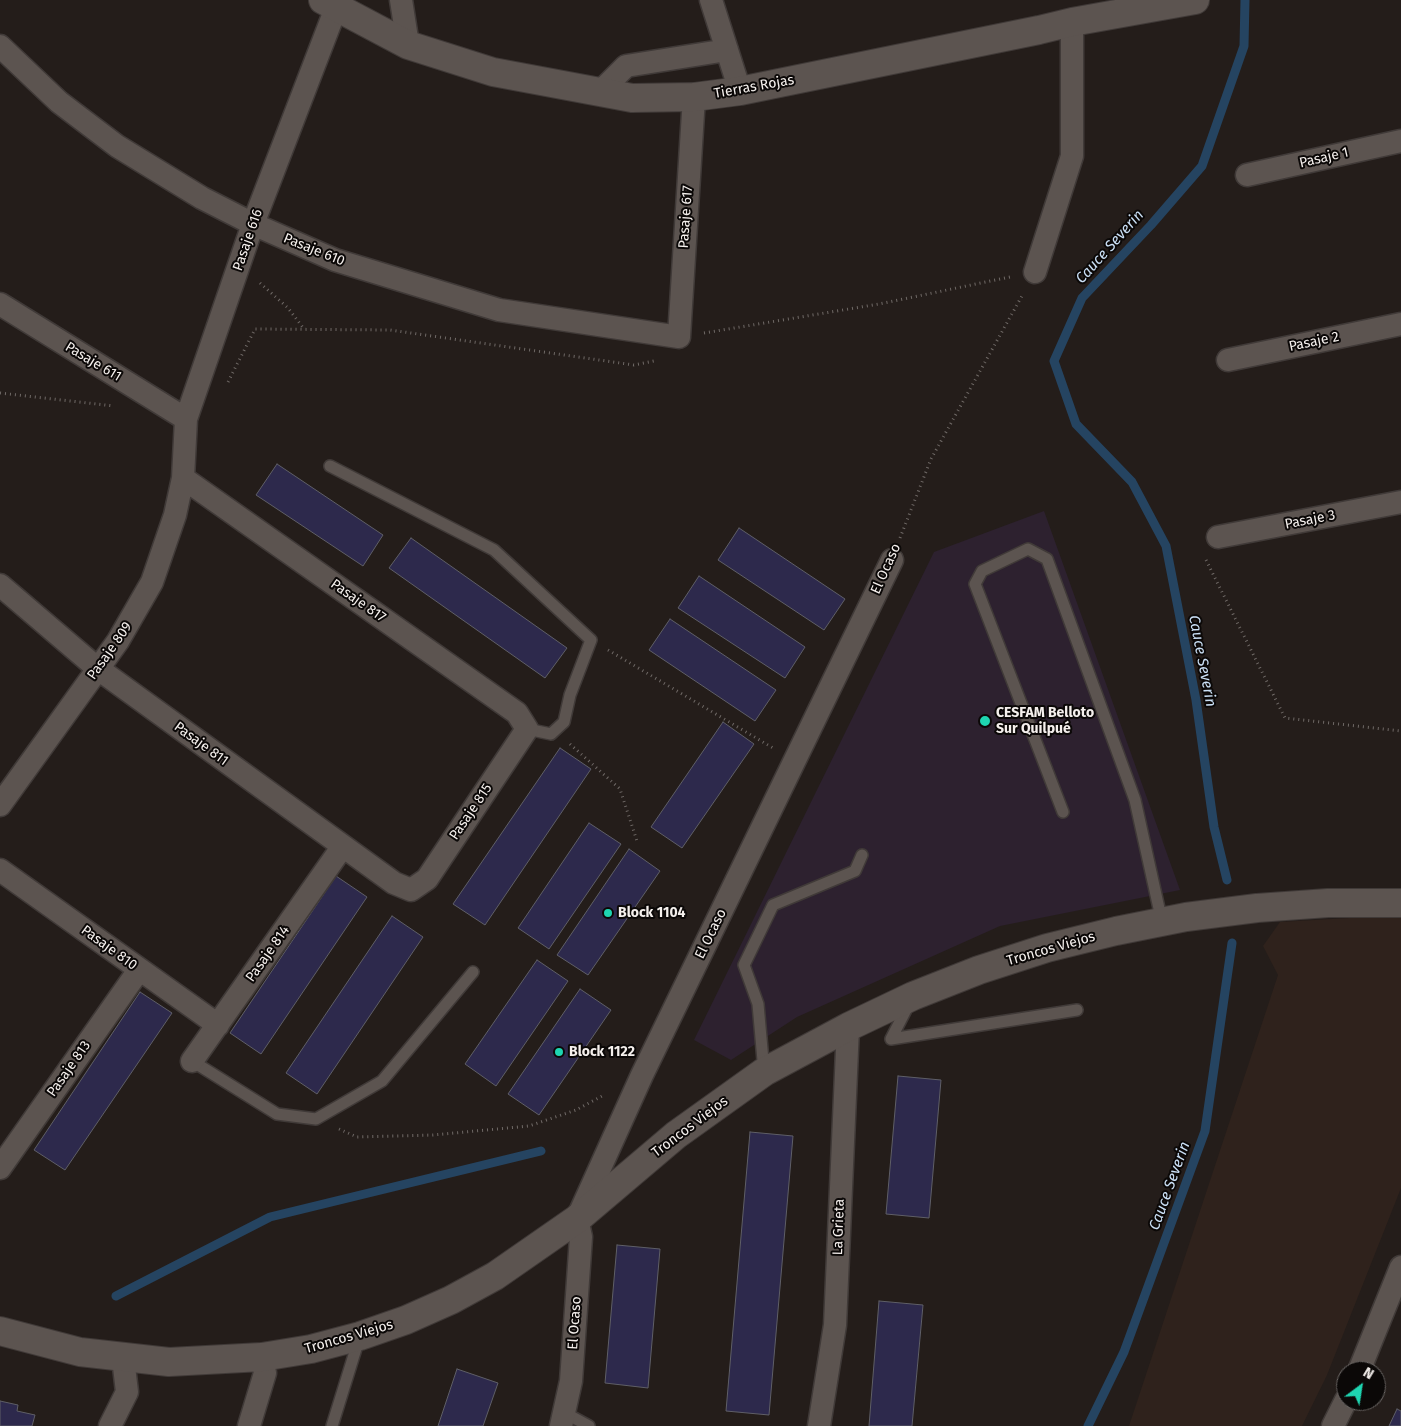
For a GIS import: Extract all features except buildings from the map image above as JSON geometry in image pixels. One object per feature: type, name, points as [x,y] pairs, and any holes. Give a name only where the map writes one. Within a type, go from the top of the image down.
[{"type":"street","points":[[401,0],[408,45]]},
{"type":"street","name":"Tierras Rojas","points":[[329,4],[408,45],[493,72],[632,98],[694,97],[740,90],[1029,32],[1070,11],[1195,0]]},
{"type":"street","points":[[712,1],[740,90]]},
{"type":"street","name":"Pasaje 616","points":[[182,478],[186,419],[329,4]]},
{"type":"street","points":[[1035,272],[1072,156],[1070,11]]},
{"type":"street","name":"Pasaje 610","points":[[0,46],[58,102],[118,146],[202,198],[253,224],[335,260],[499,310],[679,337]]},
{"type":"street","points":[[599,93],[626,66],[727,50]]},
{"type":"street","name":"Pasaje 617","points":[[679,337],[694,97]]},
{"type":"street","name":"Pasaje 1","points":[[1247,176],[1401,141]]},
{"type":"street","name":"Pasaje 611","points":[[0,304],[186,419]]},
{"type":"street","name":"Pasaje 2","points":[[1228,360],[1401,324]]},
{"type":"street","name":"Pasaje 809","points":[[0,805],[118,641],[152,582],[170,533],[182,478]]},
{"type":"street","name":"Pasaje 817","points":[[182,478],[517,713],[527,729]]},
{"type":"street","name":"Pasaje 3","points":[[1218,537],[1401,502]]},
{"type":"street","name":"El Ocaso","points":[[563,1420],[571,1381],[581,1237],[577,1219],[642,1075],[892,560]]},
{"type":"street","name":"Pasaje 811","points":[[0,586],[97,668],[394,883],[411,890]]},
{"type":"street","name":"Pasaje 815","points":[[411,890],[427,878],[527,729]]},
{"type":"street","name":"Pasaje 814","points":[[192,1061],[343,846]]},
{"type":"street","name":"Pasaje 810","points":[[0,870],[218,1025]]},
{"type":"street","name":"Troncos Viejos","points":[[0,1331],[80,1352],[169,1362],[262,1357],[311,1349],[360,1336],[406,1320],[451,1300],[495,1276],[577,1219],[676,1135],[764,1072],[848,1027],[913,996],[979,970],[1047,948],[1116,930],[1257,908],[1328,904],[1401,903]]},
{"type":"street","name":"Pasaje 813","points":[[0,1168],[139,970]]},
{"type":"street","name":"La Grieta","points":[[819,1426],[835,1325],[848,1027]]},
{"type":"street","points":[[1364,1361],[1397,1292],[1401,1267]]},
{"type":"street","points":[[249,1426],[264,1373],[262,1357]]},
{"type":"street","points":[[110,1426],[127,1392],[123,1358]]},
{"type":"street","points":[[1333,1426],[1340,1411]]},
{"type":"lane","points":[[330,466],[494,550],[591,640],[570,695],[564,722],[551,734],[527,729]]},
{"type":"lane","points":[[1064,812],[975,584],[982,571],[1028,549],[1047,559],[1135,800],[1162,922]]},
{"type":"lane","points":[[764,1072],[758,1004],[744,965],[773,905],[855,871],[862,855]]},
{"type":"lane","points":[[192,1061],[277,1114],[316,1119],[382,1081],[473,972]]},
{"type":"lane","points":[[913,996],[891,1039],[1077,1010]]},
{"type":"lane","points":[[332,1426],[360,1336]]},
{"type":"lane","points":[[563,1420],[589,1426]]},
{"type":"path","points":[[240,263],[288,308],[304,330]]},
{"type":"path","points":[[679,337],[879,304],[1035,272]]},
{"type":"path","name":"El Ocaso","points":[[892,560],[931,459],[1035,272]]},
{"type":"path","points":[[223,391],[255,329],[390,330],[634,365],[661,359]]},
{"type":"path","points":[[0,393],[117,406]]},
{"type":"path","points":[[1218,537],[1205,561],[1286,718],[1401,731]]},
{"type":"path","points":[[591,640],[795,761]]},
{"type":"path","points":[[555,730],[620,790],[637,841]]},
{"type":"path","points":[[316,1119],[356,1137],[433,1136],[529,1126],[576,1110],[642,1075]]},
{"type":"shaded area","name":"CESFAM Belloto Sur Quilpué","points":[[1044,511],[1180,890],[1000,926],[797,1017],[731,1060],[694,1040],[934,552]]},
{"type":"shaded area","points":[[1401,915],[1401,1188],[1327,1375],[1302,1426],[1129,1426],[1278,975],[1263,946],[1280,922]]},
{"type":"waterway","name":"Cauce Severin","points":[[1227,880],[1214,827],[1196,700],[1166,546],[1132,482],[1076,424],[1054,361],[1082,298],[1151,225],[1202,166],[1244,46],[1245,0]]},
{"type":"waterway","name":"Cauce Severin","points":[[1088,1426],[1124,1352],[1205,1131],[1232,943]]},
{"type":"waterway","points":[[116,1296],[270,1217],[541,1151]]},
{"type":"place","name":"CESFAM Belloto Sur Quilpué","points":[[985,721]]},
{"type":"place","name":"Block 1104","points":[[608,913]]},
{"type":"place","name":"Block 1122","points":[[559,1052]]}]
